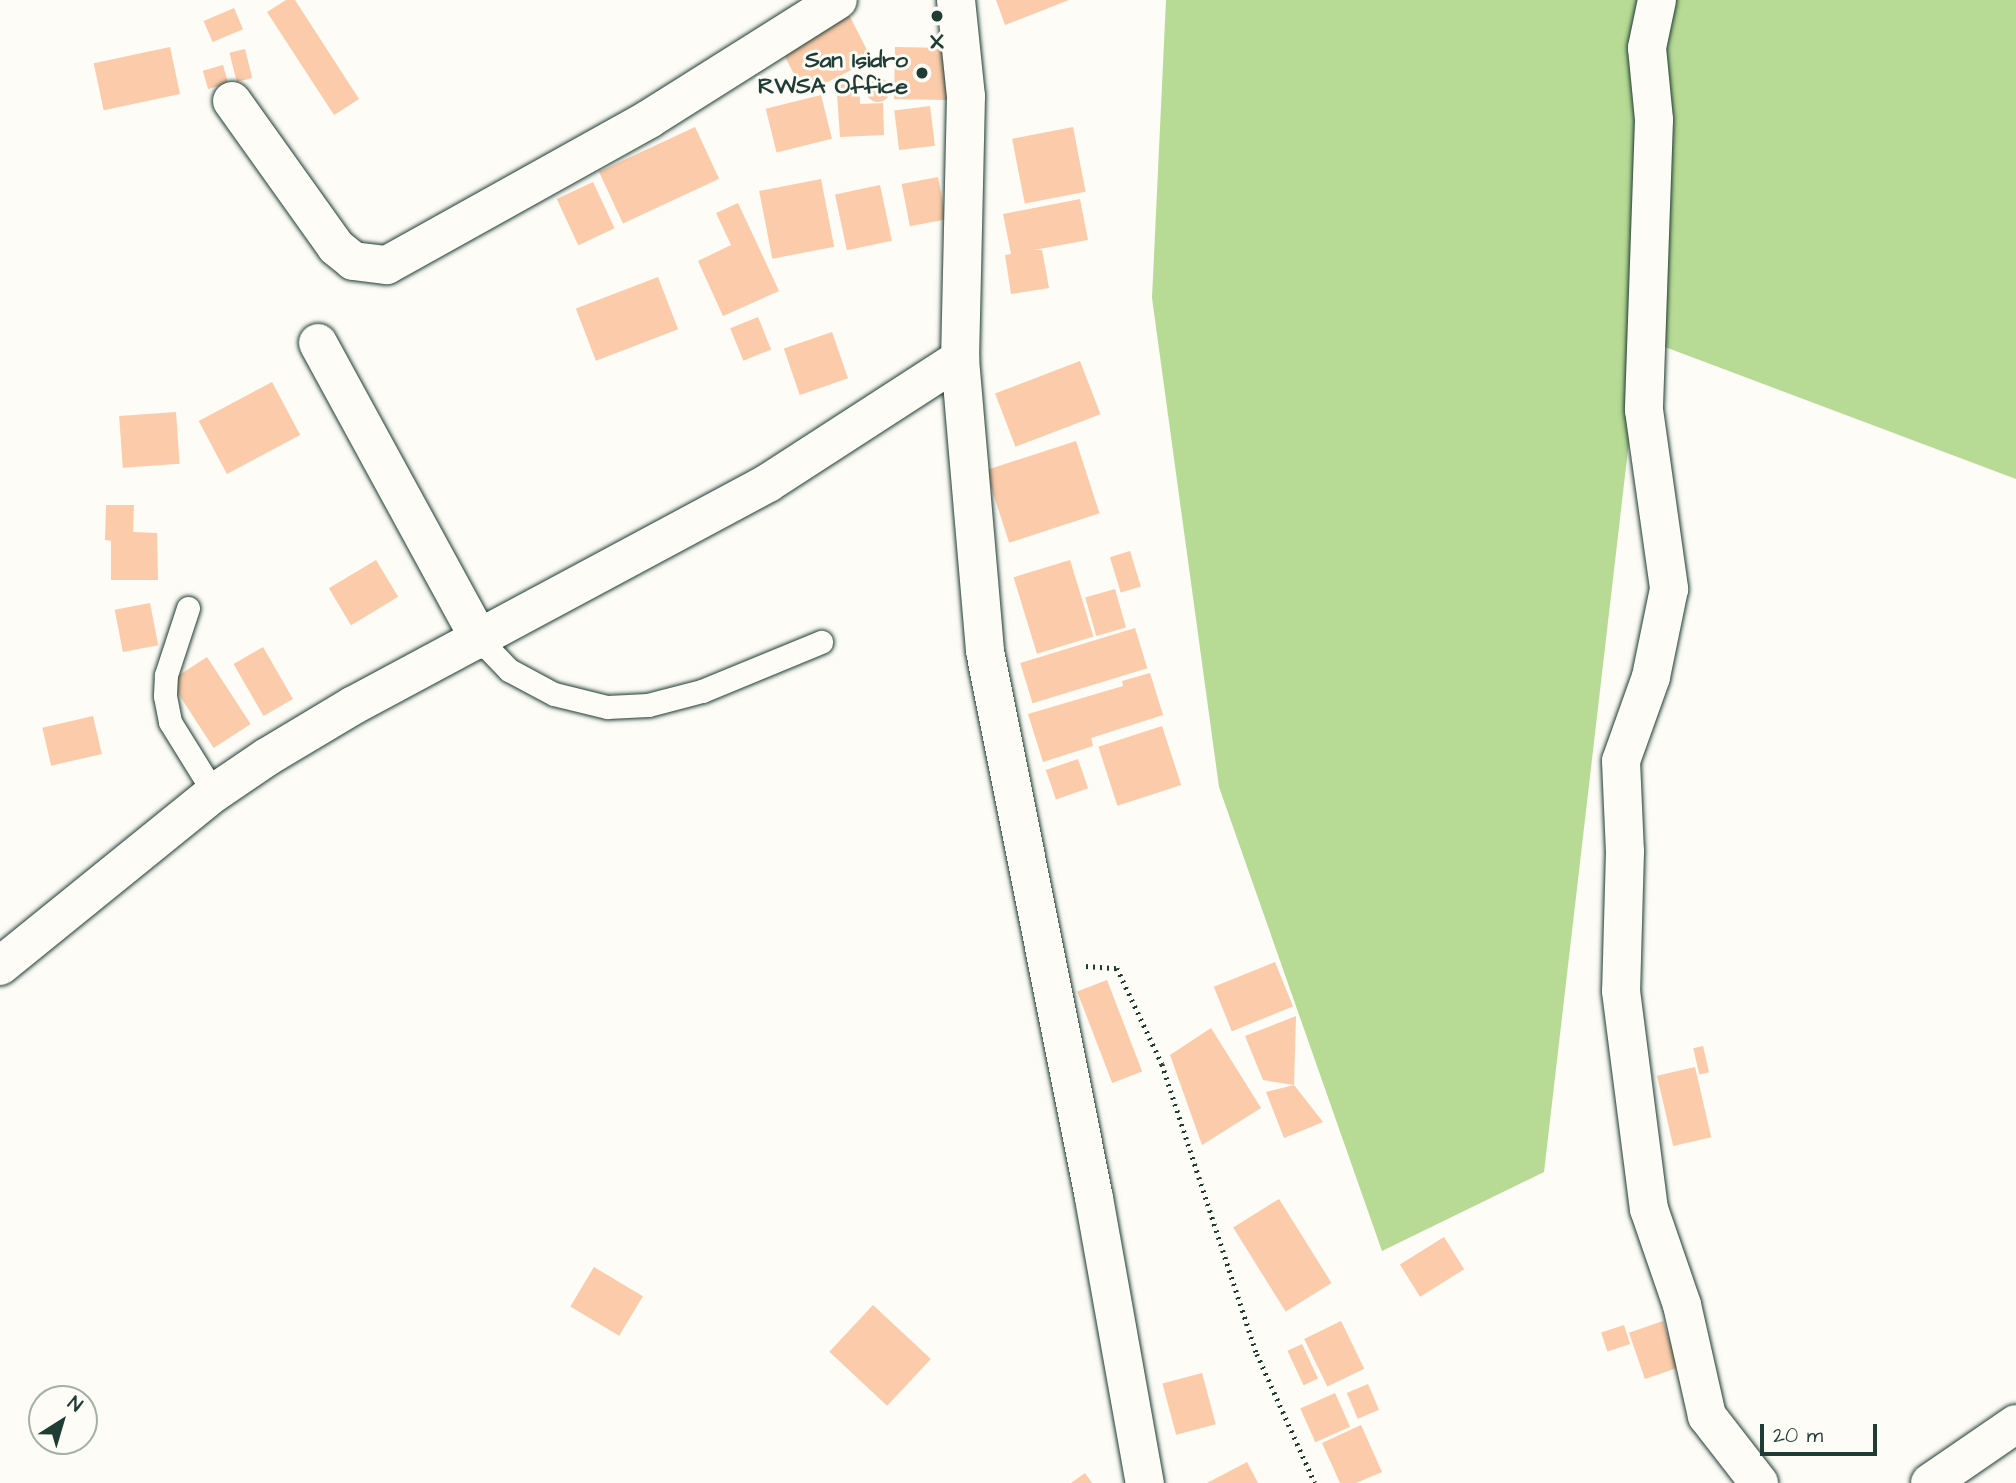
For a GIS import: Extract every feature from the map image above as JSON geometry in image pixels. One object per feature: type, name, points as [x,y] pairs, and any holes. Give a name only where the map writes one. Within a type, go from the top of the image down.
[{"type":"street","points":[[232,101],[336,247],[353,261],[369,267],[387,265],[649,119],[838,0]]},
{"type":"street","points":[[956,0],[965,96],[960,359],[985,651],[1047,962],[1145,1483]]},
{"type":"street","points":[[1657,0],[1647,48],[1654,120],[1644,411],[1669,589],[1651,677],[1620,761],[1625,851],[1621,991],[1649,1209],[1682,1305],[1707,1416],[1759,1483]]},
{"type":"street","points":[[318,343],[481,640]]},
{"type":"street","points":[[0,966],[214,793],[354,705],[481,640],[768,483],[960,359]]},
{"type":"street","points":[[1930,1483],[2016,1423]]},
{"type":"lane","points":[[188,608],[166,674],[165,696],[170,722],[214,793]]},
{"type":"lane","points":[[481,640],[509,670],[554,694],[607,707],[648,705],[702,691],[821,642]]},
{"type":"path","points":[[1047,962],[1117,968],[1162,1064],[1257,1354],[1315,1483]]},
{"type":"green space","points":[[1166,0],[2016,0],[2016,479],[1641,338],[1544,1172],[1382,1251],[1219,787],[1152,298]]},
{"type":"building","points":[[286,0],[295,0],[359,99],[334,115],[267,12]]},
{"type":"building","points":[[996,0],[1069,0],[1005,25]]},
{"type":"building","points":[[845,7],[872,60],[804,94],[777,42]]},
{"type":"building","points":[[234,8],[243,29],[213,42],[204,21]]},
{"type":"building","points":[[170,47],[180,94],[104,110],[94,63]]},
{"type":"building","name":"San Isidro RWSA Office","points":[[895,47],[948,48],[947,100],[894,99]]},
{"type":"building","points":[[245,49],[252,78],[237,82],[229,53]]},
{"type":"building","points":[[223,65],[228,83],[208,89],[203,71]]},
{"type":"building","points":[[873,78],[883,78],[890,85],[890,95],[883,102],[873,102],[866,95],[866,85]]},
{"type":"building","points":[[859,79],[860,104],[883,103],[884,135],[840,137],[836,80]]},
{"type":"building","points":[[821,95],[832,139],[777,152],[766,109]]},
{"type":"building","points":[[930,106],[935,146],[899,150],[894,110]]},
{"type":"building","points":[[695,127],[719,179],[623,223],[599,172]]},
{"type":"building","points":[[1073,127],[1086,192],[1025,204],[1012,139]]},
{"type":"building","points":[[938,177],[946,219],[910,226],[902,184]]},
{"type":"building","points":[[821,179],[834,247],[772,259],[759,191]]},
{"type":"building","points":[[593,182],[615,228],[578,245],[557,199]]},
{"type":"building","points":[[880,185],[892,241],[847,250],[835,195]]},
{"type":"building","points":[[1080,199],[1088,240],[1034,250],[1042,250],[1049,288],[1011,294],[1005,255],[1011,254],[1003,214]]},
{"type":"building","points":[[738,203],[779,291],[723,316],[698,261],[731,245],[716,213]]},
{"type":"building","points":[[658,277],[678,329],[596,361],[576,309]]},
{"type":"building","points":[[758,317],[771,349],[743,361],[730,328]]},
{"type":"building","points":[[832,332],[848,378],[800,395],[784,349]]},
{"type":"building","points":[[1080,361],[1100,414],[1015,447],[995,394]]},
{"type":"building","points":[[272,382],[300,435],[227,474],[199,421]]},
{"type":"building","points":[[176,412],[180,464],[123,468],[119,416]]},
{"type":"building","points":[[1076,441],[1099,513],[1009,543],[986,470]]},
{"type":"building","points":[[106,505],[134,505],[133,532],[157,533],[158,580],[111,580],[111,541],[105,540]]},
{"type":"building","points":[[1130,551],[1141,586],[1121,593],[1110,557]]},
{"type":"building","points":[[376,560],[398,597],[351,625],[329,588]]},
{"type":"building","points":[[1070,560],[1093,637],[1037,654],[1014,577]]},
{"type":"building","points":[[1115,589],[1126,627],[1096,636],[1085,598]]},
{"type":"building","points":[[150,603],[158,645],[123,652],[115,610]]},
{"type":"building","points":[[1135,628],[1147,668],[1033,703],[1020,663]]},
{"type":"building","points":[[263,647],[293,699],[264,716],[234,664]]},
{"type":"building","points":[[207,657],[251,724],[214,748],[170,681]]},
{"type":"building","points":[[1150,673],[1163,715],[1091,738],[1093,746],[1043,762],[1028,714],[1123,686],[1122,681]]},
{"type":"building","points":[[93,716],[102,754],[51,766],[42,728]]},
{"type":"building","points":[[1162,726],[1181,785],[1117,806],[1098,747]]},
{"type":"building","points":[[1078,759],[1088,788],[1056,799],[1046,770]]},
{"type":"building","points":[[1275,962],[1293,1007],[1232,1031],[1214,987]]},
{"type":"building","points":[[1107,980],[1142,1071],[1112,1083],[1077,991]]},
{"type":"building","points":[[1296,1016],[1294,1085],[1263,1080],[1245,1036]]},
{"type":"building","points":[[1211,1028],[1261,1108],[1202,1145],[1170,1055]]},
{"type":"building","points":[[1703,1046],[1709,1072],[1699,1075],[1693,1048]]},
{"type":"building","points":[[1695,1067],[1711,1137],[1673,1146],[1657,1076]]},
{"type":"building","points":[[1294,1085],[1323,1122],[1284,1138],[1266,1092]]},
{"type":"building","points":[[1279,1199],[1331,1283],[1286,1312],[1233,1228]]},
{"type":"building","points":[[1444,1237],[1464,1269],[1420,1297],[1400,1265]]},
{"type":"building","points":[[594,1267],[643,1296],[619,1336],[570,1306]]},
{"type":"building","points":[[873,1305],[931,1359],[887,1406],[829,1352]]},
{"type":"building","points":[[1341,1321],[1364,1369],[1327,1387],[1304,1339]]},
{"type":"building","points":[[1663,1321],[1679,1367],[1645,1379],[1629,1333]]},
{"type":"building","points":[[1624,1325],[1630,1344],[1607,1351],[1601,1332]]},
{"type":"building","points":[[1302,1344],[1318,1378],[1304,1385],[1287,1351]]},
{"type":"building","points":[[1202,1373],[1216,1424],[1176,1435],[1162,1384]]},
{"type":"building","points":[[1368,1384],[1379,1410],[1358,1419],[1347,1393]]},
{"type":"building","points":[[1335,1393],[1350,1427],[1315,1442],[1300,1408]]},
{"type":"building","points":[[1361,1425],[1382,1472],[1356,1483],[1340,1483],[1322,1443]]},
{"type":"building","points":[[1247,1462],[1258,1483],[1207,1483]]},
{"type":"building","points":[[1085,1473],[1092,1483],[1071,1483]]},
{"type":"place","name":"X","points":[[937,16]]},
{"type":"place","name":"San Isidro RWSA Office","points":[[922,73]]}]
